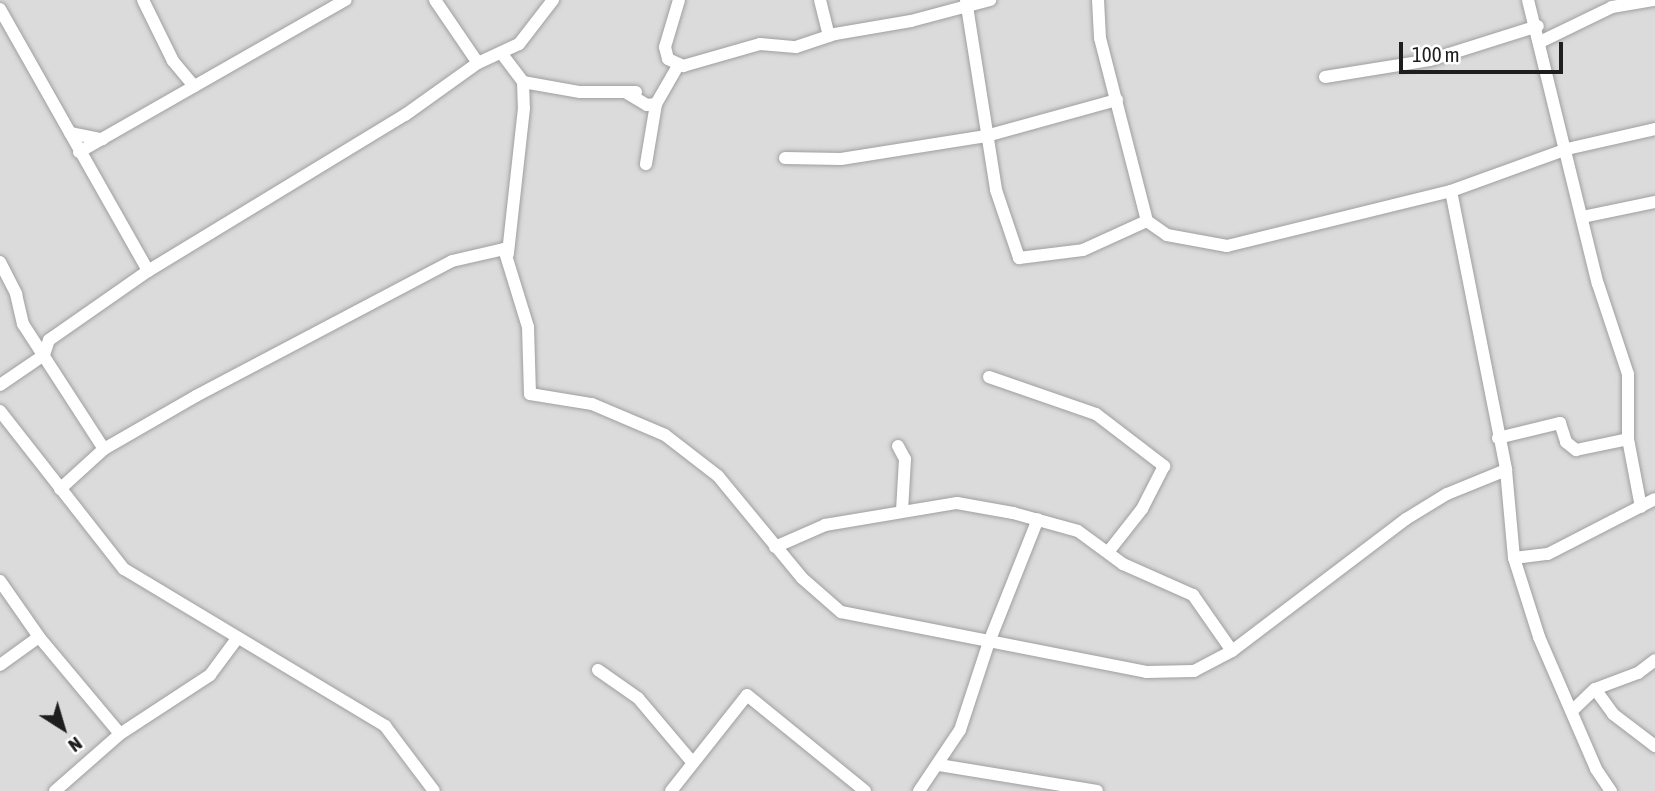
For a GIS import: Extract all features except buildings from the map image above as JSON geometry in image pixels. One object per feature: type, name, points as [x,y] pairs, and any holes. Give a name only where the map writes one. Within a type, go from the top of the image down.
[{"type":"street","points":[[143,0],[173,61],[194,86]]},
{"type":"street","points":[[79,152],[346,0]]},
{"type":"street","points":[[435,0],[478,64]]},
{"type":"street","points":[[0,385],[44,355],[49,340],[148,271],[405,115],[478,64],[502,54],[535,27],[553,0]]},
{"type":"street","points":[[680,0],[665,47],[668,59],[679,64],[760,44],[796,47],[829,36],[990,0]]},
{"type":"street","points":[[820,0],[829,36]]},
{"type":"street","points":[[1098,0],[1100,38],[1147,220],[1167,235],[1227,246],[1451,191],[1567,149],[1655,129]]},
{"type":"street","points":[[1528,0],[1538,26],[1598,284],[1628,374],[1629,439],[1641,507]]},
{"type":"street","points":[[1540,42],[1612,7],[1654,0]]},
{"type":"street","points":[[965,5],[989,135],[996,190],[1019,258],[1083,250],[1147,220]]},
{"type":"street","points":[[0,9],[148,271]]},
{"type":"street","points":[[1325,78],[1430,60],[1538,26]]},
{"type":"street","points":[[502,54],[523,82],[523,147],[508,254]]},
{"type":"street","points":[[646,164],[656,104],[679,64]]},
{"type":"street","points":[[523,82],[580,92],[631,93],[647,105],[656,104]]},
{"type":"street","points":[[785,158],[841,159],[989,135],[1117,100]]},
{"type":"street","points":[[70,133],[102,139]]},
{"type":"street","points":[[1451,191],[1506,470],[1514,558],[1539,637],[1573,710],[1596,769],[1611,791]]},
{"type":"street","points":[[1583,217],[1655,202]]},
{"type":"street","points":[[60,489],[104,449],[452,261],[504,248],[508,254],[527,327],[530,394],[592,404],[664,435],[718,476],[775,547],[841,612],[1146,672],[1194,671],[1232,651],[1406,519],[1447,494],[1506,470]]},
{"type":"street","points":[[0,262],[16,294],[23,324],[104,449]]},
{"type":"street","points":[[989,377],[1096,414],[1164,466],[1142,509],[1109,551]]},
{"type":"street","points":[[0,411],[124,569],[236,640],[385,726],[434,791]]},
{"type":"street","points":[[1498,438],[1560,423],[1566,442],[1576,450],[1629,439]]},
{"type":"street","points":[[898,446],[905,459],[902,511]]},
{"type":"street","points":[[1514,558],[1549,554],[1655,499]]},
{"type":"street","points":[[775,547],[825,525],[957,503],[1038,519],[1078,531],[1124,564],[1193,595],[1232,651]]},
{"type":"street","points":[[919,791],[960,730],[989,642],[1038,519]]},
{"type":"street","points":[[0,581],[38,637],[120,734]]},
{"type":"street","points":[[0,665],[38,637]]},
{"type":"street","points":[[55,791],[120,734],[210,675],[236,640]]},
{"type":"street","points":[[1573,710],[1595,689],[1638,673],[1655,660]]},
{"type":"street","points":[[598,670],[638,698],[693,763]]},
{"type":"street","points":[[1595,689],[1613,714],[1655,746]]},
{"type":"street","points":[[671,791],[747,695],[865,791]]},
{"type":"street","points":[[939,765],[1097,791]]},
{"type":"street","points":[[1596,769],[1598,791]]},
{"type":"shaded area","points":[[0,0],[1655,0],[1655,791],[0,791]]}]
